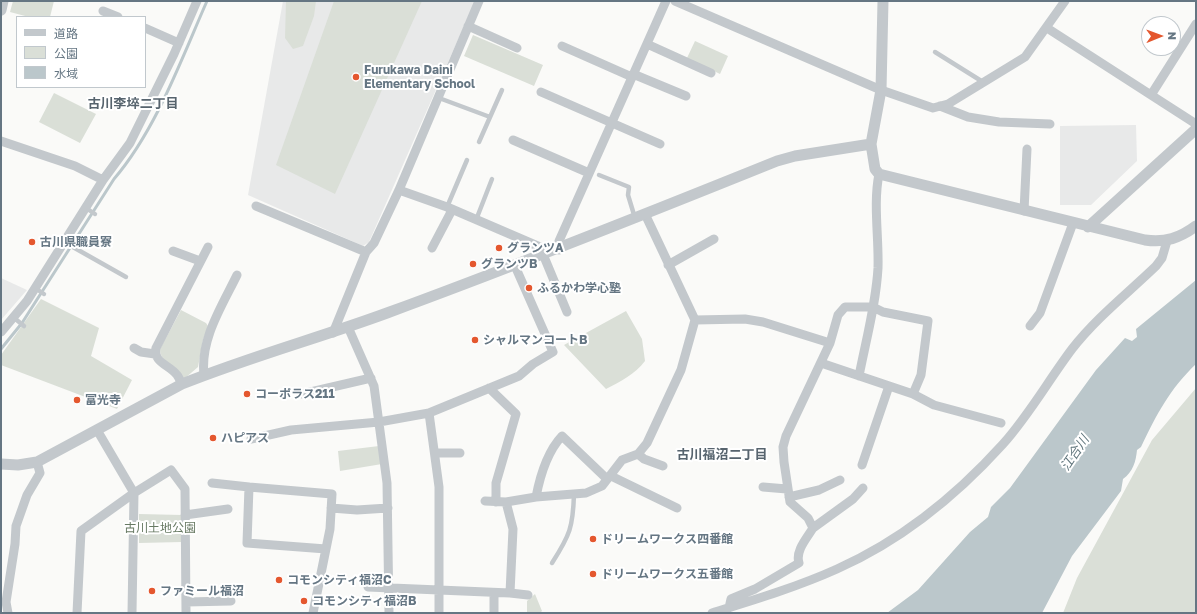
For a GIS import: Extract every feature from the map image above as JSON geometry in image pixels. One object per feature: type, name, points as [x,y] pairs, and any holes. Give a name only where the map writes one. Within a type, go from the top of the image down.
[{"type":"street","points":[[1,10],[3,1]]},
{"type":"street","points":[[1,332],[35,288],[103,180],[130,143],[179,42],[196,1]]},
{"type":"street","points":[[333,333],[366,252],[374,243],[399,190],[479,1]]},
{"type":"street","points":[[559,250],[559,241],[666,1]]},
{"type":"street","points":[[676,1],[882,90],[933,108],[948,104],[1025,57],[1065,1]]},
{"type":"street","points":[[883,1],[882,90],[871,144],[875,169],[879,174],[1145,240],[1167,241],[1185,234],[1196,226]]},
{"type":"street","points":[[103,11],[116,16]]},
{"type":"street","points":[[1151,95],[1196,24]]},
{"type":"street","points":[[468,26],[517,48]]},
{"type":"street","points":[[146,28],[179,42]]},
{"type":"street","points":[[1047,28],[1196,124]]},
{"type":"street","points":[[647,44],[711,73]]},
{"type":"street","points":[[562,46],[686,96]]},
{"type":"street","points":[[541,92],[660,144]]},
{"type":"street","points":[[940,106],[968,117],[999,122],[1050,124]]},
{"type":"street","points":[[1088,227],[1196,128]]},
{"type":"street","points":[[513,140],[589,173]]},
{"type":"street","points":[[1,141],[75,166],[103,180]]},
{"type":"street","points":[[1,464],[32,464],[182,384],[204,375],[333,333],[559,250],[777,161],[795,156],[871,144]]},
{"type":"street","points":[[1024,211],[1027,149]]},
{"type":"street","points":[[858,376],[873,307],[878,267],[877,184],[879,174]]},
{"type":"street","points":[[399,190],[450,209],[540,247],[567,312]]},
{"type":"street","points":[[256,206],[366,252]]},
{"type":"street","points":[[432,248],[450,209]]},
{"type":"street","points":[[485,501],[506,502],[536,497],[586,493],[602,486],[622,460],[638,454],[647,443],[680,370],[695,320],[668,265],[646,214]]},
{"type":"street","points":[[1030,326],[1040,313],[1073,223]]},
{"type":"street","points":[[668,265],[714,239]]},
{"type":"street","points":[[712,613],[837,569],[896,537],[948,498],[1002,445],[1022,422],[1073,349],[1105,314],[1156,266],[1162,258],[1167,241]]},
{"type":"street","points":[[155,354],[208,247]]},
{"type":"street","points":[[173,251],[200,261]]},
{"type":"street","points":[[251,439],[291,430],[379,422],[429,413],[519,376],[533,364],[553,352],[515,266]]},
{"type":"street","points":[[204,375],[203,365],[212,327],[237,275]]},
{"type":"street","points":[[813,528],[808,518],[790,502],[784,447],[786,436],[830,343],[841,310],[851,305],[873,307],[883,312],[928,322],[921,375],[913,394]]},
{"type":"street","points":[[695,320],[730,318],[763,322],[830,343]]},
{"type":"street","points":[[348,327],[374,386],[388,508],[389,613]]},
{"type":"street","points":[[134,348],[141,352],[155,354],[157,358],[177,374],[182,384]]},
{"type":"street","points":[[821,363],[913,394],[934,405],[1001,423]]},
{"type":"street","points":[[302,394],[371,378]]},
{"type":"street","points":[[862,465],[889,386]]},
{"type":"street","points":[[490,388],[516,414],[496,484],[496,502]]},
{"type":"street","points":[[429,413],[436,453],[440,501],[439,613]]},
{"type":"street","points":[[97,430],[134,493],[132,613]]},
{"type":"street","points":[[536,497],[540,478],[556,442],[562,436],[609,478],[677,508]]},
{"type":"street","points":[[436,453],[460,453]]},
{"type":"street","points":[[638,454],[644,459],[663,466]]},
{"type":"street","points":[[8,613],[6,602],[16,544],[16,526],[27,495],[40,473],[37,462]]},
{"type":"street","points":[[77,613],[81,531],[134,493],[171,470],[185,489],[186,613]]},
{"type":"street","points":[[763,488],[788,493],[819,490],[840,480]]},
{"type":"street","points":[[212,482],[249,487],[332,494],[330,529],[313,613]]},
{"type":"street","points":[[249,487],[246,543],[326,549]]},
{"type":"street","points":[[729,608],[731,599],[755,589],[799,563],[797,558],[800,550],[813,528],[853,499],[863,488]]},
{"type":"street","points":[[506,502],[513,530],[510,594]]},
{"type":"street","points":[[331,508],[358,510],[388,508]]},
{"type":"street","points":[[185,515],[228,509]]},
{"type":"street","points":[[368,586],[528,595]]},
{"type":"street","points":[[494,593],[494,613]]},
{"type":"street","points":[[186,602],[231,601]]},
{"type":"lane","points":[[935,52],[983,82]]},
{"type":"lane","points":[[478,142],[502,90]]},
{"type":"lane","points":[[439,98],[490,117]]},
{"type":"lane","points":[[450,209],[467,160]]},
{"type":"lane","points":[[599,175],[629,187],[628,195],[635,219]]},
{"type":"lane","points":[[476,220],[492,179]]},
{"type":"lane","points":[[86,208],[95,214]]},
{"type":"lane","points":[[64,242],[126,277]]},
{"type":"lane","points":[[35,288],[44,294]]},
{"type":"lane","points":[[13,317],[24,326]]},
{"type":"lane","points":[[552,563],[568,538],[573,520],[574,494]]},
{"type":"shaded area","name":"Furukawa Daini Elementary School","points":[[283,1],[475,1],[369,242],[363,246],[248,195]]},
{"type":"shaded area","points":[[1136,125],[1137,161],[1091,205],[1060,205],[1060,126]]},
{"type":"shaded area","points":[[1,278],[27,290],[1,320]]},
{"type":"green space","points":[[13,1],[54,1],[50,16],[25,16],[10,12]]},
{"type":"green space","points":[[286,1],[316,1],[314,16],[303,46],[293,49],[285,38]]},
{"type":"green space","points":[[334,1],[422,1],[335,194],[276,165]]},
{"type":"green space","points":[[473,35],[543,65],[534,86],[464,56]]},
{"type":"green space","points":[[695,41],[728,56],[720,74],[687,58]]},
{"type":"green space","points":[[54,93],[96,114],[80,143],[39,122]]},
{"type":"green space","points":[[41,299],[99,328],[91,356],[132,380],[117,409],[1,365],[1,355]]},
{"type":"green space","points":[[181,310],[206,323],[208,326],[203,340],[198,367],[184,379],[165,362],[162,358],[160,349]]},
{"type":"green space","points":[[626,311],[642,339],[645,361],[632,374],[606,389],[564,345]]},
{"type":"green space","points":[[1196,388],[1196,613],[1063,613],[1077,578],[1152,440]]},
{"type":"green space","points":[[379,446],[382,464],[340,471],[338,451]]},
{"type":"green space","name":"古川土地公園","points":[[139,514],[182,515],[182,542],[139,543]]},
{"type":"green space","points":[[535,594],[542,611],[540,613],[527,613],[527,601]]},
{"type":"water","name":"江合川","points":[[1196,280],[1196,364],[1178,383],[1164,403],[1141,447],[1137,450],[1133,466],[1123,479],[1121,491],[1072,556],[1042,613],[887,613],[918,590],[970,532],[988,517],[991,507],[1010,488],[1096,370],[1125,338],[1132,341],[1137,337],[1136,329]]},
{"type":"waterway","points":[[1,349],[22,323],[114,179],[143,139],[166,94],[207,1]]},
{"type":"place","name":"Furukawa Daini Elementary School","points":[[356,77]]},
{"type":"place","name":"古川県職員寮","points":[[32,242]]},
{"type":"place","name":"グランツA","points":[[499,248]]},
{"type":"place","name":"グランツB","points":[[473,264]]},
{"type":"place","name":"ふるかわ学心塾","points":[[529,288]]},
{"type":"place","name":"シャルマンコートB","points":[[475,340]]},
{"type":"place","name":"コーポラス211","points":[[247,394]]},
{"type":"place","name":"富光寺","points":[[77,400]]},
{"type":"place","name":"ハピアス","points":[[213,438]]},
{"type":"place","name":"ドリームワークス四番館","points":[[593,539]]},
{"type":"place","name":"ドリームワークス五番館","points":[[593,574]]},
{"type":"place","name":"コモンシティ福沼C","points":[[279,580]]},
{"type":"place","name":"ファミール福沼","points":[[152,591]]},
{"type":"place","name":"コモンシティ福沼B","points":[[304,601]]},
{"type":"district","name":"古川李埣二丁目","points":[[133,104]]},
{"type":"district","name":"古川福沼二丁目","points":[[722,455]]}]
